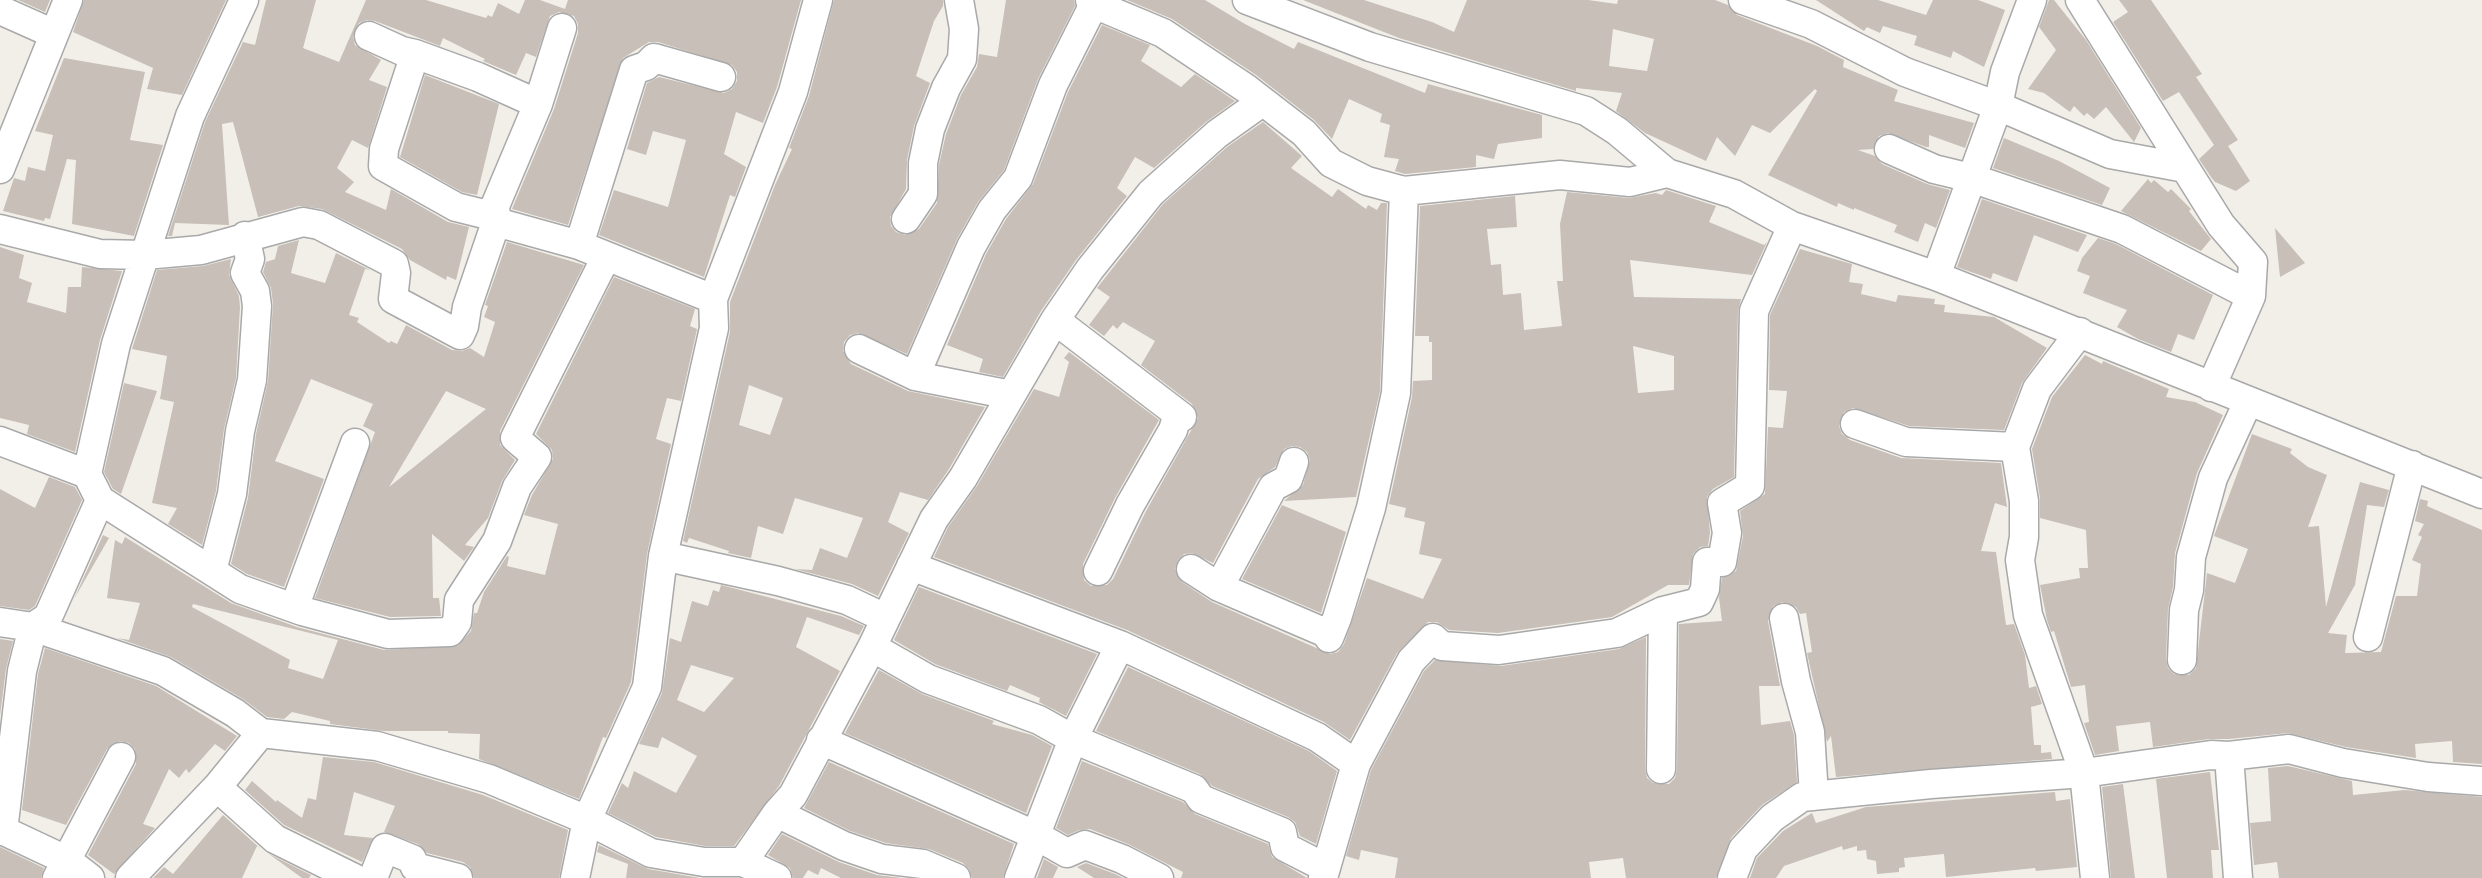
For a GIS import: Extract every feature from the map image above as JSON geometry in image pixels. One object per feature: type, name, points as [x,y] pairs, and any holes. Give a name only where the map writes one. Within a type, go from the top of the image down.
[{"type":"street","points":[[0,169],[68,0]]},
{"type":"street","points":[[244,0],[190,116],[116,344],[87,474],[100,500],[240,589],[294,608],[388,634],[450,632],[457,622],[459,600],[497,541],[517,488],[537,457],[514,438],[606,257]]},
{"type":"street","points":[[575,878],[587,820],[647,687],[663,556],[714,328],[713,299],[793,92],[818,0]]},
{"type":"street","points":[[906,219],[923,194],[923,164],[930,129],[945,88],[962,59],[964,29],[959,0]]},
{"type":"street","points":[[1247,0],[1370,47],[1586,111],[1617,131],[1667,174],[1734,194],[1792,226],[1936,276],[2482,494]]},
{"type":"street","points":[[1743,0],[1811,24],[1905,72],[1998,106],[2110,154],[2186,168]]},
{"type":"street","points":[[1936,276],[1998,106],[2005,72],[2032,0]]},
{"type":"street","points":[[2080,0],[2221,225],[2253,262],[2251,296],[2211,387]]},
{"type":"street","points":[[915,376],[971,247],[992,210],[1018,178],[1053,86],[1092,2],[1163,33],[1304,133],[1331,163],[1367,181],[1404,191],[1560,175],[1630,182],[1667,174]]},
{"type":"street","points":[[0,10],[54,34]]},
{"type":"street","points":[[0,229],[100,254],[145,255],[201,250],[245,236],[303,222],[330,230],[394,264],[396,273],[393,299],[460,335],[464,326],[466,307],[496,214],[538,104],[561,28]]},
{"type":"street","points":[[369,36],[402,51],[478,77],[538,104]]},
{"type":"street","points":[[415,54],[384,149],[382,166],[456,207],[496,217],[496,214]]},
{"type":"street","points":[[579,245],[634,70],[646,66],[654,58],[721,77]]},
{"type":"street","points":[[743,862],[777,813],[793,795],[872,647],[934,519],[963,478],[1055,320],[1090,269],[1151,193],[1217,134],[1262,102]]},
{"type":"street","points":[[1888,149],[1934,169],[1971,178],[2122,229],[2251,296]]},
{"type":"street","points":[[1191,569],[1219,587],[1326,633],[1329,638],[1371,508],[1396,393],[1404,191]]},
{"type":"street","points":[[496,214],[713,299]]},
{"type":"street","points":[[872,647],[928,679],[1039,720],[1073,739],[1194,789],[1201,799],[1282,832],[1285,847],[1327,875],[1356,764],[1411,662],[1433,638],[1442,646],[1498,650],[1617,633],[1663,611],[1699,602],[1705,589],[1707,562],[1722,562],[1727,533],[1722,503],[1750,486],[1754,311],[1792,226]]},
{"type":"street","points":[[212,571],[232,494],[240,431],[252,380],[258,306],[255,291],[245,273],[249,259],[245,236]]},
{"type":"street","points":[[1055,320],[1182,417],[1176,420],[1173,430],[1130,505],[1098,571]]},
{"type":"street","points":[[2080,332],[2037,389],[2015,447],[2024,501],[2024,537],[2020,560],[2028,615],[2084,773],[2095,878]]},
{"type":"street","points":[[859,350],[915,376],[1011,395]]},
{"type":"street","points":[[2182,660],[2184,610],[2189,590],[2191,556],[2213,478],[2248,402]]},
{"type":"street","points":[[1855,424],[1906,442],[2015,447]]},
{"type":"street","points":[[0,441],[87,474]]},
{"type":"street","points":[[294,608],[355,442]]},
{"type":"street","points":[[1219,587],[1273,487],[1288,479],[1294,462]]},
{"type":"street","points":[[2368,637],[2412,465]]},
{"type":"street","points":[[90,878],[63,869],[2,830],[22,671],[33,627],[48,617],[100,500]]},
{"type":"street","points":[[663,556],[778,581],[847,600],[885,618]]},
{"type":"street","points":[[911,566],[1120,645],[1317,737],[1356,764]]},
{"type":"street","points":[[1662,769],[1663,611]]},
{"type":"street","points":[[1784,618],[1796,681],[1810,732],[1814,796]]},
{"type":"street","points":[[0,622],[33,627],[163,671],[235,713],[261,733],[377,746],[489,779],[587,820],[651,854],[695,862],[743,862],[777,878]]},
{"type":"street","points":[[1019,878],[1073,739],[1120,645]]},
{"type":"street","points":[[130,878],[217,787],[261,733]]},
{"type":"street","points":[[821,740],[1037,836],[1066,852],[1085,845],[1122,859],[1159,878]]},
{"type":"street","points":[[1732,878],[1743,849],[1772,818],[1802,797],[1931,784],[2084,773],[2211,755],[2229,756],[2289,748],[2312,756],[2428,777],[2482,781]]},
{"type":"street","points":[[63,869],[121,756]]},
{"type":"street","points":[[2229,756],[2238,878]]},
{"type":"street","points":[[217,787],[275,839],[354,878]]},
{"type":"street","points":[[777,813],[844,846],[882,859],[922,864],[956,878]]},
{"type":"street","points":[[373,878],[385,848],[412,859],[415,867],[458,878]]},
{"type":"building","points":[[18,0],[50,0],[45,12]]},
{"type":"building","points":[[84,0],[226,0],[182,95],[147,89],[153,68],[73,32]]},
{"type":"building","points":[[266,0],[316,0],[303,48],[339,62],[366,0],[426,0],[486,18],[488,15],[492,17],[498,3],[519,14],[525,0],[540,0],[565,9],[568,0],[801,0],[777,87],[763,123],[736,112],[724,154],[746,167],[735,197],[730,195],[704,277],[599,235],[614,190],[668,207],[686,140],[653,131],[646,155],[627,149],[647,83],[659,77],[724,93],[732,89],[737,81],[737,72],[732,65],[658,42],[649,42],[623,58],[568,225],[512,209],[554,109],[578,33],[578,24],[574,16],[559,12],[550,16],[536,57],[526,53],[516,75],[483,61],[485,59],[443,38],[440,46],[375,21],[367,20],[359,23],[353,37],[355,45],[381,60],[369,80],[387,87],[368,148],[352,140],[337,168],[354,182],[345,192],[386,210],[391,189],[448,222],[469,227],[456,280],[447,276],[446,280],[410,260],[402,249],[322,209],[299,206],[258,217],[233,122],[222,124],[229,225],[175,223],[172,236],[168,236],[205,122],[243,42],[255,45]]},
{"type":"building","points":[[834,0],[943,0],[943,6],[934,21],[916,76],[930,83],[914,126],[907,160],[906,189],[890,217],[891,226],[896,232],[905,235],[919,229],[937,203],[939,165],[946,134],[961,95],[977,67],[979,54],[997,57],[1006,0],[1074,0],[1075,6],[1038,79],[1004,170],[978,202],[957,239],[907,354],[858,333],[850,335],[844,342],[843,351],[851,364],[908,391],[985,407],[928,500],[900,492],[888,522],[909,533],[878,596],[852,584],[795,569],[812,570],[820,548],[847,558],[863,518],[795,498],[783,534],[758,526],[751,558],[728,553],[729,551],[689,538],[687,543],[683,541],[730,332],[730,302],[775,185],[792,149],[789,148],[809,96]],"holes":[[[749,385],[783,398],[770,435],[739,425]]]},
{"type":"building","points":[[1127,0],[1205,0],[1294,49],[1298,42],[1425,93],[1428,84],[1542,115],[1542,138],[1498,144],[1494,159],[1476,155],[1476,167],[1405,174],[1395,171],[1399,159],[1384,157],[1390,125],[1380,122],[1382,114],[1349,99],[1332,139],[1314,120],[1256,75],[1172,19]]},
{"type":"building","points":[[1303,0],[1364,0],[1432,22],[1454,32],[1467,0],[1588,0],[1617,4],[1618,0],[1715,0],[1728,5],[1737,15],[1817,46],[1844,60],[1843,67],[1898,90],[1894,101],[1974,123],[1965,148],[1929,135],[1929,147],[1926,147],[1888,133],[1879,136],[1873,149],[1858,150],[1875,156],[1882,164],[1927,184],[1950,190],[1936,228],[1925,223],[1918,242],[1894,232],[1897,225],[1838,203],[1837,207],[1768,175],[1817,91],[1815,89],[1770,133],[1752,125],[1735,156],[1717,137],[1706,161],[1645,133],[1616,111],[1622,93],[1576,88],[1576,91],[1399,38]],"holes":[[[1613,29],[1654,39],[1647,71],[1609,66]]]},
{"type":"building","points":[[1816,0],[1878,0],[1926,15],[1933,0],[1978,0],[2005,10],[1984,67],[1953,51],[1951,58],[1914,45],[1917,36],[1883,26],[1880,33],[1867,27],[1864,31]]},
{"type":"building","points":[[2049,0],[2054,0],[2086,40],[2141,128],[2134,142],[2106,107],[2094,119],[2087,113],[2084,116],[2074,106],[2070,112],[2044,93],[2028,89],[2056,50],[2039,27]]},
{"type":"building","points":[[2119,0],[2151,0],[2202,74],[2196,77],[2238,140],[2228,146],[2250,181],[2236,191],[2215,182],[2199,159],[2214,145],[2179,92],[2163,101],[2113,22],[2128,12]]},
{"type":"building","points":[[1102,25],[1150,45],[1141,61],[1181,87],[1195,74],[1235,101],[1206,122],[1154,168],[1135,157],[1117,188],[1127,196],[1076,260],[1041,311],[1003,377],[979,372],[983,359],[947,345],[986,254],[1006,219],[1033,184],[1068,92]]},
{"type":"building","points":[[64,58],[145,72],[130,140],[163,145],[134,236],[72,224],[76,160],[67,159],[50,219],[45,218],[44,221],[3,211],[14,178],[25,181],[28,167],[45,171],[53,135],[35,131]]},
{"type":"building","points":[[425,75],[499,104],[477,195],[462,192],[400,157]]},
{"type":"building","points":[[1263,122],[1302,156],[1291,168],[1332,197],[1338,189],[1366,209],[1368,205],[1377,210],[1381,203],[1387,203],[1380,391],[1356,497],[1284,501],[1303,485],[1310,460],[1307,452],[1300,447],[1292,446],[1284,449],[1275,467],[1258,479],[1213,563],[1192,553],[1184,554],[1178,560],[1175,569],[1182,582],[1212,602],[1330,654],[1338,652],[1344,644],[1367,578],[1423,599],[1442,559],[1419,554],[1425,522],[1404,517],[1406,508],[1389,504],[1412,397],[1413,381],[1432,380],[1432,342],[1429,342],[1429,336],[1415,336],[1420,206],[1515,196],[1517,227],[1487,229],[1491,265],[1501,264],[1503,295],[1521,293],[1524,330],[1562,326],[1557,281],[1563,281],[1560,224],[1567,192],[1629,198],[1656,193],[1662,195],[1666,190],[1716,206],[1709,222],[1764,245],[1767,242],[1752,275],[1630,260],[1634,297],[1741,299],[1738,311],[1734,477],[1713,489],[1707,497],[1710,533],[1708,546],[1700,547],[1693,554],[1689,585],[1668,585],[1612,617],[1498,633],[1449,630],[1437,622],[1428,622],[1397,653],[1350,740],[1324,722],[1127,630],[934,557],[948,527],[977,486],[1034,389],[1059,397],[1069,362],[1064,358],[1069,352],[1159,420],[1115,498],[1083,564],[1084,580],[1091,586],[1107,585],[1113,579],[1145,513],[1198,418],[1192,404],[1141,365],[1155,341],[1123,322],[1117,329],[1113,325],[1104,336],[1089,325],[1110,297],[1097,288],[1163,204],[1227,147]],"holes":[[[1633,346],[1674,356],[1674,390],[1638,393]]]},
{"type":"building","points":[[2004,138],[2059,161],[2110,188],[2102,205],[1993,168]]},
{"type":"building","points":[[2148,179],[2151,183],[2154,180],[2168,192],[2171,189],[2191,209],[2189,211],[2211,239],[2201,251],[2121,211]]},
{"type":"building","points":[[1982,199],[2087,235],[2078,252],[2034,235],[2017,282],[1993,273],[1991,279],[1957,267]]},
{"type":"building","points":[[2275,228],[2305,263],[2280,277]]},
{"type":"building","points":[[2098,238],[2116,244],[2213,295],[2194,340],[2178,334],[2171,352],[2138,339],[2117,327],[2127,310],[2083,293],[2090,276],[2077,271],[2082,258]]},
{"type":"building","points":[[299,240],[291,273],[325,283],[336,253],[370,270],[365,269],[349,315],[359,318],[357,322],[389,343],[391,341],[397,344],[406,325],[452,350],[462,351],[470,348],[484,357],[495,322],[484,317],[488,306],[485,305],[507,242],[584,265],[500,431],[500,445],[515,460],[502,481],[488,518],[465,545],[474,547],[464,561],[432,534],[433,598],[439,598],[441,616],[390,617],[315,598],[375,432],[363,426],[373,404],[311,379],[275,461],[324,479],[284,587],[247,574],[231,564],[248,498],[256,434],[268,381],[273,304],[271,288],[263,272],[266,262],[275,259],[278,246]],"holes":[[[446,391],[486,409],[389,487]]]},
{"type":"building","points":[[0,247],[24,255],[19,278],[32,283],[27,302],[66,313],[68,287],[81,287],[82,267],[122,271],[100,340],[75,452],[27,434],[29,425],[0,418]]},
{"type":"building","points":[[1800,249],[1852,264],[1849,282],[1863,284],[1861,294],[1896,302],[1898,295],[1935,299],[1934,304],[1945,305],[1944,312],[1994,317],[2047,348],[2022,383],[2004,430],[1909,426],[1853,408],[1844,412],[1839,426],[1842,434],[1850,440],[1901,458],[2001,463],[2007,507],[1995,503],[1981,551],[1996,552],[2006,625],[2014,624],[2025,655],[2029,688],[2036,686],[2042,704],[2031,707],[2034,745],[2041,745],[2041,753],[2051,752],[2052,759],[1836,777],[1831,736],[1827,742],[1807,653],[1812,652],[1806,613],[1800,614],[1796,607],[1782,602],[1773,606],[1768,621],[1780,686],[1759,686],[1761,725],[1790,721],[1794,735],[1797,782],[1762,805],[1731,838],[1716,878],[1626,878],[1623,858],[1589,862],[1591,878],[1395,878],[1398,858],[1361,850],[1359,860],[1346,856],[1371,770],[1424,671],[1435,660],[1501,666],[1619,649],[1646,637],[1645,769],[1647,778],[1653,783],[1669,784],[1675,778],[1679,624],[1722,621],[1719,598],[1722,578],[1736,571],[1743,536],[1740,511],[1765,494],[1768,427],[1783,428],[1787,391],[1769,390],[1770,315]]},
{"type":"building","points":[[231,259],[229,275],[239,296],[240,307],[236,378],[224,429],[216,491],[202,545],[168,524],[177,508],[152,503],[174,402],[160,399],[167,356],[132,349],[157,270],[203,266]]},
{"type":"building","points":[[614,277],[695,309],[690,326],[697,329],[681,401],[667,398],[656,439],[671,444],[647,554],[631,682],[606,738],[603,737],[579,799],[479,759],[480,734],[448,733],[448,731],[384,731],[330,724],[330,721],[292,712],[284,719],[267,717],[243,699],[171,657],[117,638],[129,640],[140,603],[107,598],[115,540],[122,544],[125,537],[231,603],[297,627],[384,650],[458,646],[471,631],[474,613],[477,613],[484,592],[507,556],[509,557],[507,566],[545,575],[558,524],[524,515],[532,495],[553,459],[552,450],[536,434]],"holes":[[[193,604],[338,640],[323,679],[288,668],[290,660],[192,607]]]},
{"type":"building","points":[[2085,355],[2102,364],[2103,361],[2169,389],[2166,397],[2195,402],[2223,415],[2197,473],[2175,553],[2173,587],[2168,609],[2166,659],[2168,668],[2174,674],[2189,675],[2196,668],[2207,573],[2235,583],[2248,549],[2214,536],[2252,434],[2292,449],[2290,453],[2308,467],[2327,475],[2308,527],[2319,526],[2326,607],[2360,482],[2389,490],[2384,507],[2367,505],[2355,585],[2328,633],[2347,635],[2345,653],[2381,652],[2396,596],[2417,596],[2421,564],[2412,560],[2422,537],[2418,535],[2424,524],[2415,521],[2420,499],[2428,501],[2427,506],[2482,530],[2482,764],[2453,762],[2452,741],[2415,744],[2416,758],[2346,747],[2288,733],[2209,739],[2153,747],[2150,722],[2116,726],[2119,751],[2095,755],[2084,723],[2089,722],[2085,685],[2071,687],[2054,631],[2051,632],[2047,620],[2040,585],[2080,578],[2079,568],[2088,568],[2086,530],[2040,518],[2040,498],[2032,449],[2052,397]]},
{"type":"building","points":[[124,383],[157,391],[121,494],[113,489],[104,472]]},
{"type":"building","points":[[49,477],[75,487],[82,500],[35,606],[29,610],[0,606],[0,489],[35,508]]},
{"type":"building","points":[[1282,505],[1346,532],[1321,613],[1242,579]]},
{"type":"building","points":[[103,535],[109,538],[74,599]]},
{"type":"building","points":[[721,585],[841,616],[864,626],[859,635],[807,617],[796,647],[840,671],[779,786],[734,846],[705,846],[656,837],[608,813],[622,783],[628,788],[634,771],[676,793],[697,756],[662,737],[658,748],[639,744],[662,693],[670,638],[681,642],[692,601],[708,606],[713,590],[719,592]],"holes":[[[691,665],[734,678],[704,712],[677,700]]]},
{"type":"building","points":[[919,587],[1097,654],[1066,716],[1039,702],[1040,698],[1010,685],[1007,691],[935,664],[894,640]]},
{"type":"building","points":[[0,639],[13,641],[6,669],[0,716]]},
{"type":"building","points":[[45,648],[156,686],[237,736],[225,751],[215,744],[189,773],[186,769],[179,778],[169,769],[143,824],[155,828],[114,874],[88,855],[136,764],[135,749],[129,743],[120,741],[107,749],[66,825],[22,810],[38,674]]},
{"type":"building","points":[[1128,667],[1309,751],[1337,771],[1316,844],[1300,836],[1295,822],[1288,817],[1212,786],[1200,774],[1096,731]]},
{"type":"building","points":[[879,670],[922,694],[994,721],[992,724],[1032,735],[1052,746],[1026,813],[845,733]]},
{"type":"building","points":[[323,757],[374,762],[483,795],[568,830],[559,878],[474,878],[470,867],[463,862],[427,853],[418,844],[384,832],[395,806],[354,792],[344,835],[373,838],[362,862],[284,825],[245,790],[252,781],[276,802],[277,800],[302,818],[308,798],[316,800]]},
{"type":"building","points":[[1082,761],[1183,802],[1195,814],[1268,844],[1272,857],[1307,878],[1181,878],[1183,872],[1128,844],[1090,829],[1079,830],[1068,835],[1056,828]]},
{"type":"building","points":[[829,762],[1014,844],[1003,878],[972,878],[969,869],[963,863],[929,849],[886,843],[850,831],[804,808]]},
{"type":"building","points":[[2288,766],[2352,781],[2353,795],[2405,790],[2482,797],[2482,878],[2279,878],[2277,862],[2254,865],[2250,823],[2271,821],[2268,768]]},
{"type":"building","points":[[2210,772],[2219,850],[2211,850],[2213,878],[2167,878],[2156,779]]},
{"type":"building","points":[[2123,784],[2135,878],[2111,878],[2102,787]]},
{"type":"building","points":[[2055,792],[2056,801],[2070,799],[2077,867],[2036,871],[2035,868],[1946,877],[1944,854],[1904,858],[1905,867],[1899,868],[1899,872],[1877,874],[1876,861],[1867,859],[1866,850],[1857,851],[1857,846],[1843,850],[1842,846],[1784,866],[1776,878],[1750,878],[1757,858],[1783,831],[1812,813],[1816,823],[1866,807]]},
{"type":"building","points":[[223,815],[262,850],[257,846],[242,878],[153,878],[164,867],[173,874]]},
{"type":"building","points":[[782,834],[839,862],[877,875],[902,878],[841,878],[821,868],[818,875],[808,870],[803,878],[793,878],[790,868],[768,855]]},
{"type":"building","points":[[599,845],[648,869],[700,878],[626,878],[628,864],[597,852]]},
{"type":"building","points":[[0,847],[44,868],[41,878],[0,878]]},
{"type":"building","points":[[269,854],[311,875],[309,878],[302,878]]},
{"type":"building","points":[[1044,859],[1058,867],[1053,878],[1037,878]]},
{"type":"building","points":[[1086,863],[1123,878],[1094,878],[1077,867]]}]
